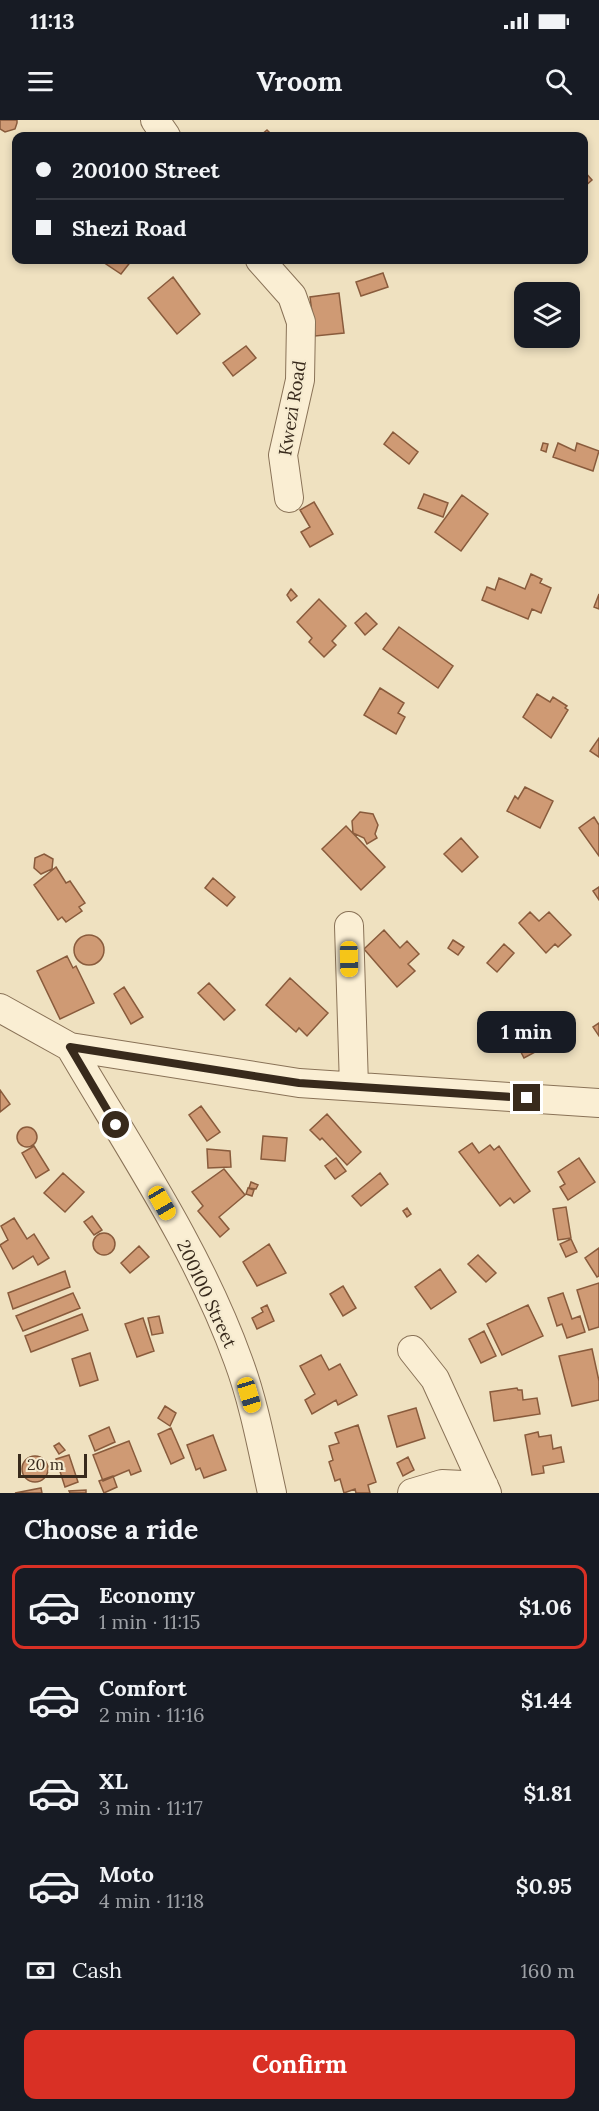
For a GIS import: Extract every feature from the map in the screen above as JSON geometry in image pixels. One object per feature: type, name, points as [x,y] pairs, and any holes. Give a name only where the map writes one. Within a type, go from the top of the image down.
[{"type":"street","name":"Kwezi Road","points":[[264,264],[292,296],[301,322],[300,381],[283,455],[289,498]]},
{"type":"street","points":[[348,926],[354,1086]]},
{"type":"street","points":[[0,1008],[70,1047],[299,1083],[599,1103]]},
{"type":"street","name":"200100 Street","points":[[70,1047],[173,1223],[217,1308],[255,1413],[272,1493]]},
{"type":"street","points":[[412,1350],[435,1379],[486,1489]]},
{"type":"street","points":[[412,1493],[442,1484],[486,1489]]},
{"type":"building","points":[[0,120],[17,120],[15,129],[5,132],[0,129]]},
{"type":"building","points":[[106,264],[129,264],[121,274]]},
{"type":"building","points":[[383,273],[388,287],[361,296],[356,282]]},
{"type":"building","points":[[173,277],[200,314],[177,334],[148,298]]},
{"type":"building","points":[[339,293],[344,333],[315,336],[310,297]]},
{"type":"building","points":[[246,346],[256,358],[233,376],[223,363]]},
{"type":"building","points":[[393,432],[418,452],[409,464],[384,444]]},
{"type":"building","points":[[543,443],[548,444],[546,452],[541,450]]},
{"type":"building","points":[[558,443],[575,451],[577,443],[599,451],[593,471],[553,457]]},
{"type":"building","points":[[424,494],[448,503],[443,517],[418,508]]},
{"type":"building","points":[[462,495],[488,514],[461,551],[435,532]]},
{"type":"building","points":[[314,502],[333,534],[310,547],[301,532],[310,527],[300,510]]},
{"type":"building","points":[[531,574],[542,579],[540,583],[551,588],[541,613],[532,609],[528,619],[482,600],[487,587],[495,590],[499,578],[525,589]]},
{"type":"building","points":[[291,589],[297,596],[291,601],[287,595]]},
{"type":"building","points":[[599,594],[599,609],[594,607]]},
{"type":"building","points":[[319,599],[346,626],[332,641],[336,645],[324,657],[309,642],[312,638],[297,622]]},
{"type":"building","points":[[366,613],[377,624],[365,635],[355,623]]},
{"type":"building","points":[[399,627],[453,666],[438,688],[383,649]]},
{"type":"building","points":[[380,688],[404,703],[398,713],[405,717],[396,734],[364,715]]},
{"type":"building","points":[[537,694],[550,702],[553,697],[567,706],[565,708],[568,710],[551,738],[523,717]]},
{"type":"building","points":[[599,738],[599,757],[590,751]]},
{"type":"building","points":[[525,787],[553,801],[540,828],[507,811],[515,796],[518,799]]},
{"type":"building","points":[[360,812],[373,814],[378,825],[375,834],[377,838],[367,844],[364,838],[353,833],[352,821]]},
{"type":"building","points":[[594,817],[599,825],[599,856],[579,828]]},
{"type":"building","points":[[346,826],[385,867],[361,890],[322,849]]},
{"type":"building","points":[[461,838],[478,857],[462,872],[444,854]]},
{"type":"building","points":[[44,854],[53,859],[52,869],[41,874],[34,868],[35,858]]},
{"type":"building","points":[[56,867],[66,883],[70,881],[85,903],[79,907],[82,911],[66,922],[62,917],[58,920],[34,885]]},
{"type":"building","points":[[213,878],[235,897],[227,906],[205,888]]},
{"type":"building","points":[[599,887],[599,900],[593,891]]},
{"type":"building","points":[[530,912],[539,921],[549,912],[571,935],[558,947],[555,944],[546,953],[519,923]]},
{"type":"building","points":[[384,930],[400,948],[407,941],[419,954],[408,964],[415,971],[397,987],[364,949]]},
{"type":"building","points":[[89,935],[95,936],[103,944],[103,956],[95,964],[89,965],[83,964],[75,956],[74,950],[75,944],[83,936]]},
{"type":"building","points":[[453,940],[464,947],[458,955],[448,948]]},
{"type":"building","points":[[504,944],[514,953],[497,972],[487,963]]},
{"type":"building","points":[[67,956],[73,968],[76,966],[94,1003],[60,1019],[37,971]]},
{"type":"building","points":[[290,978],[328,1013],[307,1036],[299,1028],[296,1032],[266,1005]]},
{"type":"building","points":[[209,983],[235,1010],[224,1020],[198,993]]},
{"type":"building","points":[[124,987],[143,1017],[131,1024],[114,994]]},
{"type":"building","points":[[533,1014],[539,1025],[543,1024],[552,1043],[524,1058],[508,1027]]},
{"type":"building","points":[[599,1023],[599,1036],[593,1027]]},
{"type":"building","points":[[0,1090],[10,1104],[0,1112]]},
{"type":"building","points":[[201,1106],[220,1132],[207,1141],[189,1115]]},
{"type":"building","points":[[327,1114],[361,1152],[347,1165],[322,1138],[320,1140],[310,1130]]},
{"type":"building","points":[[23,1127],[31,1127],[37,1133],[37,1141],[31,1147],[23,1147],[17,1141],[17,1133]]},
{"type":"building","points":[[263,1136],[287,1138],[285,1161],[261,1159]]},
{"type":"building","points":[[472,1143],[479,1153],[490,1145],[494,1150],[499,1146],[530,1191],[514,1203],[510,1198],[500,1206],[459,1152]]},
{"type":"building","points":[[34,1146],[49,1170],[36,1178],[22,1153]]},
{"type":"building","points":[[207,1149],[230,1151],[231,1167],[208,1168]]},
{"type":"building","points":[[336,1158],[346,1171],[335,1179],[325,1166]]},
{"type":"building","points":[[579,1158],[595,1182],[568,1200],[560,1187],[565,1184],[558,1172]]},
{"type":"building","points":[[224,1169],[245,1195],[219,1217],[229,1229],[220,1237],[198,1211],[203,1206],[192,1192]]},
{"type":"building","points":[[63,1173],[84,1192],[65,1212],[44,1193]]},
{"type":"building","points":[[380,1173],[388,1184],[361,1206],[352,1196]]},
{"type":"building","points":[[251,1182],[258,1185],[256,1189],[249,1188]]},
{"type":"building","points":[[248,1188],[254,1190],[252,1196],[246,1194]]},
{"type":"building","points":[[566,1207],[571,1238],[558,1240],[553,1209]]},
{"type":"building","points":[[407,1208],[411,1214],[407,1217],[403,1211]]},
{"type":"building","points":[[92,1216],[102,1230],[94,1235],[84,1222]]},
{"type":"building","points":[[14,1218],[27,1239],[34,1234],[49,1258],[38,1265],[33,1256],[13,1269],[0,1245],[8,1240],[1,1226]]},
{"type":"building","points":[[104,1233],[112,1236],[115,1244],[112,1252],[104,1255],[96,1252],[93,1244],[96,1236]]},
{"type":"building","points":[[571,1239],[577,1252],[566,1257],[560,1244]]},
{"type":"building","points":[[269,1244],[286,1273],[257,1286],[243,1262]]},
{"type":"building","points":[[139,1246],[149,1257],[130,1273],[121,1263]]},
{"type":"building","points":[[599,1248],[599,1276],[597,1277],[585,1258]]},
{"type":"building","points":[[478,1255],[496,1273],[486,1282],[468,1264]]},
{"type":"building","points":[[440,1269],[456,1292],[431,1309],[415,1287]]},
{"type":"building","points":[[65,1271],[70,1287],[13,1309],[8,1293]]},
{"type":"building","points":[[599,1283],[599,1327],[589,1330],[577,1290]]},
{"type":"building","points":[[343,1286],[356,1308],[343,1316],[330,1294]]},
{"type":"building","points":[[73,1293],[80,1308],[23,1331],[16,1316]]},
{"type":"building","points":[[563,1293],[572,1319],[580,1316],[585,1332],[567,1338],[562,1324],[557,1326],[548,1298]]},
{"type":"building","points":[[267,1305],[274,1321],[257,1329],[252,1318],[263,1312],[261,1308]]},
{"type":"building","points":[[528,1305],[543,1336],[502,1355],[487,1324]]},
{"type":"building","points":[[82,1314],[88,1330],[31,1352],[25,1336]]},
{"type":"building","points":[[159,1316],[163,1333],[152,1335],[148,1318]]},
{"type":"building","points":[[143,1318],[154,1351],[137,1357],[125,1324]]},
{"type":"building","points":[[484,1331],[496,1356],[481,1363],[469,1339]]},
{"type":"building","points":[[592,1349],[599,1381],[599,1400],[572,1406],[559,1356]]},
{"type":"building","points":[[90,1353],[98,1380],[80,1386],[72,1359]]},
{"type":"building","points":[[321,1355],[329,1370],[340,1364],[357,1395],[338,1405],[336,1400],[312,1414],[305,1400],[315,1394],[300,1366]]},
{"type":"building","points":[[517,1388],[522,1390],[523,1400],[537,1398],[540,1414],[494,1421],[490,1392]]},
{"type":"building","points":[[165,1406],[176,1413],[170,1426],[158,1418]]},
{"type":"building","points":[[416,1408],[425,1438],[397,1447],[388,1416]]},
{"type":"building","points":[[358,1425],[376,1482],[368,1485],[370,1493],[356,1493],[355,1489],[344,1493],[340,1479],[335,1481],[329,1462],[333,1460],[329,1446],[339,1443],[335,1433]]},
{"type":"building","points":[[109,1427],[115,1442],[95,1451],[89,1436]]},
{"type":"building","points":[[171,1428],[184,1458],[171,1464],[158,1434]]},
{"type":"building","points":[[538,1432],[539,1437],[551,1435],[553,1449],[561,1447],[564,1462],[543,1466],[544,1473],[532,1475],[525,1435]]},
{"type":"building","points":[[213,1435],[226,1470],[204,1478],[200,1468],[196,1470],[187,1445]]},
{"type":"building","points":[[129,1441],[141,1471],[131,1475],[129,1470],[103,1481],[93,1455]]},
{"type":"building","points":[[59,1443],[65,1450],[59,1454],[54,1446]]},
{"type":"building","points":[[69,1455],[78,1482],[65,1487],[56,1459]]},
{"type":"building","points":[[35,1456],[44,1460],[48,1469],[44,1478],[35,1482],[26,1478],[22,1469],[26,1460]]},
{"type":"building","points":[[408,1457],[414,1470],[403,1476],[397,1463]]},
{"type":"building","points":[[113,1476],[117,1487],[104,1493],[99,1481]]},
{"type":"building","points":[[41,1488],[42,1493],[15,1493]]},
{"type":"building","points":[[86,1490],[86,1493],[70,1493],[69,1491]]},
{"type":"route","points":[[116,1125],[70,1047],[299,1083],[527,1098]]}]
